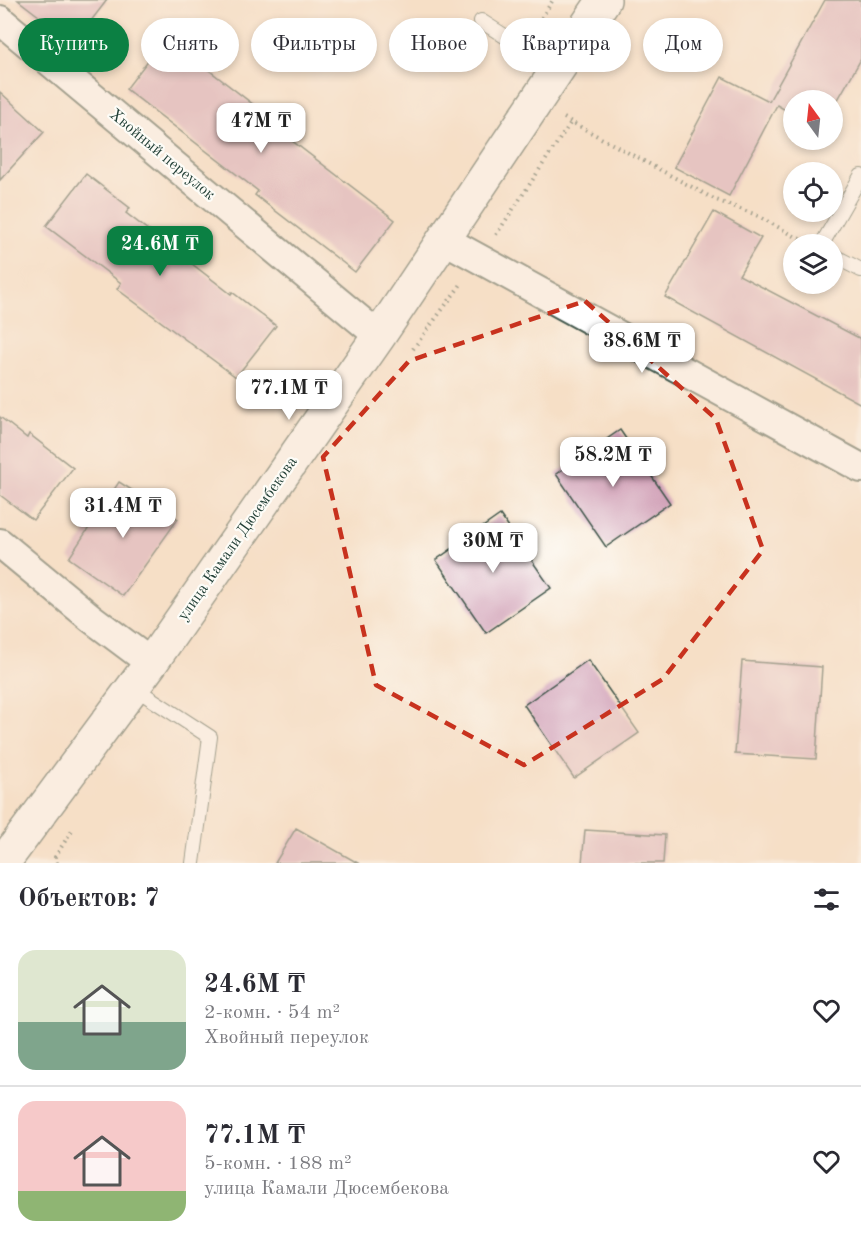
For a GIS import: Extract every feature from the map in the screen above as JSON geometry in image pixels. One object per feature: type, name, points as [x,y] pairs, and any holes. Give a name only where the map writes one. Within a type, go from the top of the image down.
[{"type":"main road","name":"улица Камали Дюсембекова","points":[[592,18],[604,0]]},
{"type":"main road","name":"улица Камали Дюсембекова","points":[[3,863],[142,675],[379,336],[557,72]]},
{"type":"street","name":"Хвойный переулок","points":[[0,20],[379,336]]},
{"type":"street","points":[[445,240],[861,468]]},
{"type":"street","points":[[0,543],[91,618],[142,675]]},
{"type":"lane","points":[[828,234],[861,176]]},
{"type":"lane","points":[[843,261],[861,270]]},
{"type":"lane","points":[[142,675],[210,736],[194,863]]},
{"type":"path","points":[[536,104],[716,200],[754,214],[792,234]]},
{"type":"highlighted area","points":[[585,301],[716,419],[763,550],[663,679],[524,765],[376,685],[323,457],[409,361]]},
{"type":"building","points":[[18,0],[107,0],[93,18],[41,18]]},
{"type":"building","points":[[825,0],[861,0],[861,59],[843,91],[783,90],[783,109],[777,105],[729,196],[674,167],[722,77],[769,101]]},
{"type":"building","points":[[141,70],[141,72],[211,72],[281,126],[278,130],[395,220],[355,272],[255,195],[258,191],[126,89]]},
{"type":"building","points":[[0,92],[44,132],[0,180]]},
{"type":"building","points":[[86,174],[130,208],[126,213],[276,326],[236,377],[117,289],[121,283],[46,226]]},
{"type":"building","points":[[714,212],[761,238],[739,275],[861,339],[861,404],[665,297]]},
{"type":"building","points":[[0,417],[27,438],[29,434],[73,468],[33,520],[0,495]]},
{"type":"building","points":[[620,430],[670,503],[606,547],[556,474]]},
{"type":"building","points":[[119,482],[178,519],[123,596],[69,558]]},
{"type":"building","points":[[500,515],[551,588],[486,633],[436,560]]},
{"type":"building","points":[[588,660],[639,733],[574,778],[524,705]]},
{"type":"building","points":[[742,661],[822,667],[816,759],[735,754]]},
{"type":"building","points":[[296,828],[358,863],[275,863]]},
{"type":"building","points":[[585,830],[665,835],[663,863],[582,863]]}]
